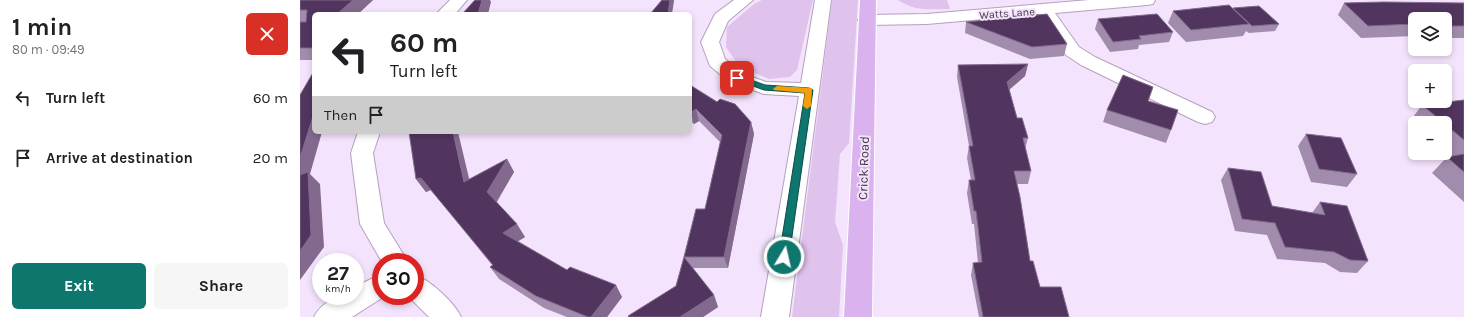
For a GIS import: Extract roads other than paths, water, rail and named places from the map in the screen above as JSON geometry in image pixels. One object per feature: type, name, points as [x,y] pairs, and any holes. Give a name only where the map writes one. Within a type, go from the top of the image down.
[{"type":"highway","name":"Crick Road","points":[[858,317],[868,10]]},
{"type":"street","points":[[446,12],[460,0]]},
{"type":"street","points":[[745,0],[721,18],[715,30],[710,42],[716,62],[737,78],[764,88],[809,90]]},
{"type":"street","points":[[775,317],[823,0]]},
{"type":"street","name":"Watts Lane","points":[[868,10],[927,19],[1050,6],[1147,0]]},
{"type":"street","points":[[1050,6],[1072,51],[1088,61],[1204,117]]},
{"type":"street","points":[[368,134],[362,153],[372,224],[390,253]]},
{"type":"street","points":[[328,317],[372,290]]},
{"type":"street","points":[[424,295],[447,317]]}]
